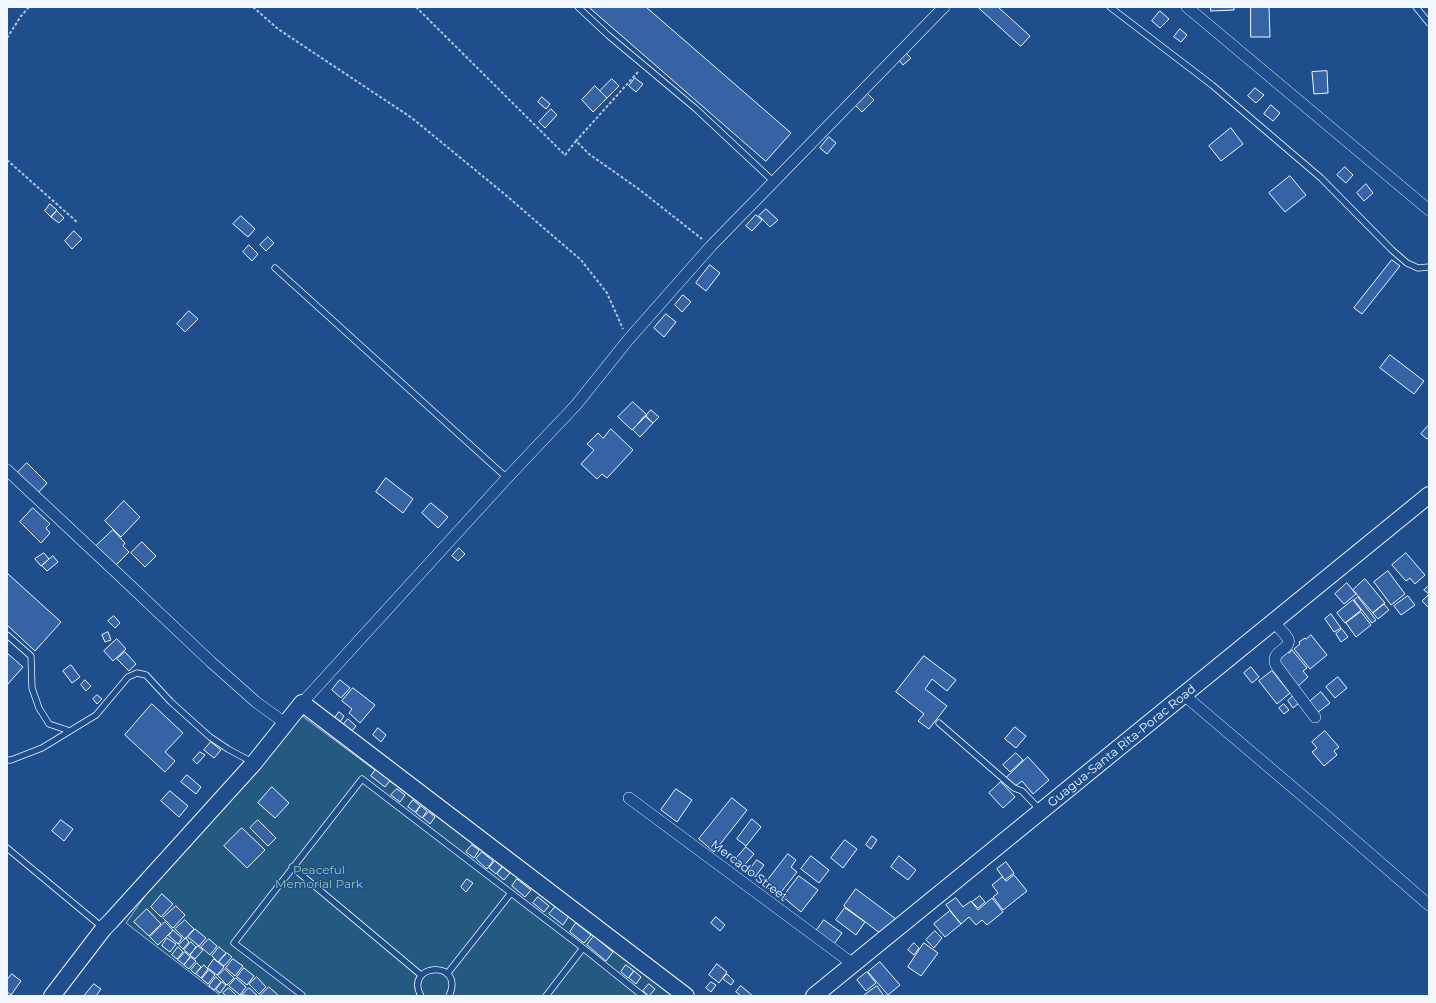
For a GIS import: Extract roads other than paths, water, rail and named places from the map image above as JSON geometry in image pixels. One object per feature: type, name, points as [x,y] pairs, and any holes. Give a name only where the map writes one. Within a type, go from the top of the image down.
[{"type":"street","points":[[52,996],[104,928],[254,763],[302,703],[507,478],[576,405],[628,340],[711,246],[944,7]]},
{"type":"street","points":[[1187,7],[1429,210]]},
{"type":"street","points":[[7,470],[210,662],[256,702],[285,723]]},
{"type":"street","name":"Guagua-Santa Rita-Porac Road","points":[[814,996],[1429,495]]},
{"type":"street","points":[[1273,622],[1287,638],[1288,642],[1287,646],[1275,657],[1274,661],[1315,717]]},
{"type":"street","points":[[1184,695],[1429,905]]},
{"type":"street","points":[[302,703],[686,996]]},
{"type":"street","name":"Mercado Street","points":[[629,798],[853,964]]},
{"type":"lane","points":[[578,7],[644,66],[695,108],[773,181]]},
{"type":"lane","points":[[1110,7],[1212,85],[1321,178],[1392,250],[1407,263],[1418,268],[1429,267]]},
{"type":"lane","points":[[1416,7],[1429,23]]},
{"type":"lane","points":[[275,268],[507,478]]},
{"type":"lane","points":[[7,635],[31,656],[32,688],[39,708],[49,724],[70,731]]},
{"type":"lane","points":[[7,760],[11,760],[42,748],[96,715],[128,677],[137,673],[146,674],[171,702],[210,737],[254,763]]},
{"type":"lane","points":[[939,723],[1014,788],[1022,791],[1041,811]]},
{"type":"lane","points":[[301,996],[302,995],[234,943],[362,778],[510,893],[584,948],[643,996]]},
{"type":"lane","points":[[7,848],[104,928]]},
{"type":"lane","points":[[292,867],[421,975]]},
{"type":"lane","points":[[447,974],[510,893]]},
{"type":"lane","points":[[546,996],[584,948]]},
{"type":"lane","points":[[421,996],[418,987],[421,975],[434,968],[443,971],[449,976],[452,983],[452,989],[449,996]]},
{"type":"park label","name":"Peaceful Memorial Park","points":[[319,877]]}]
